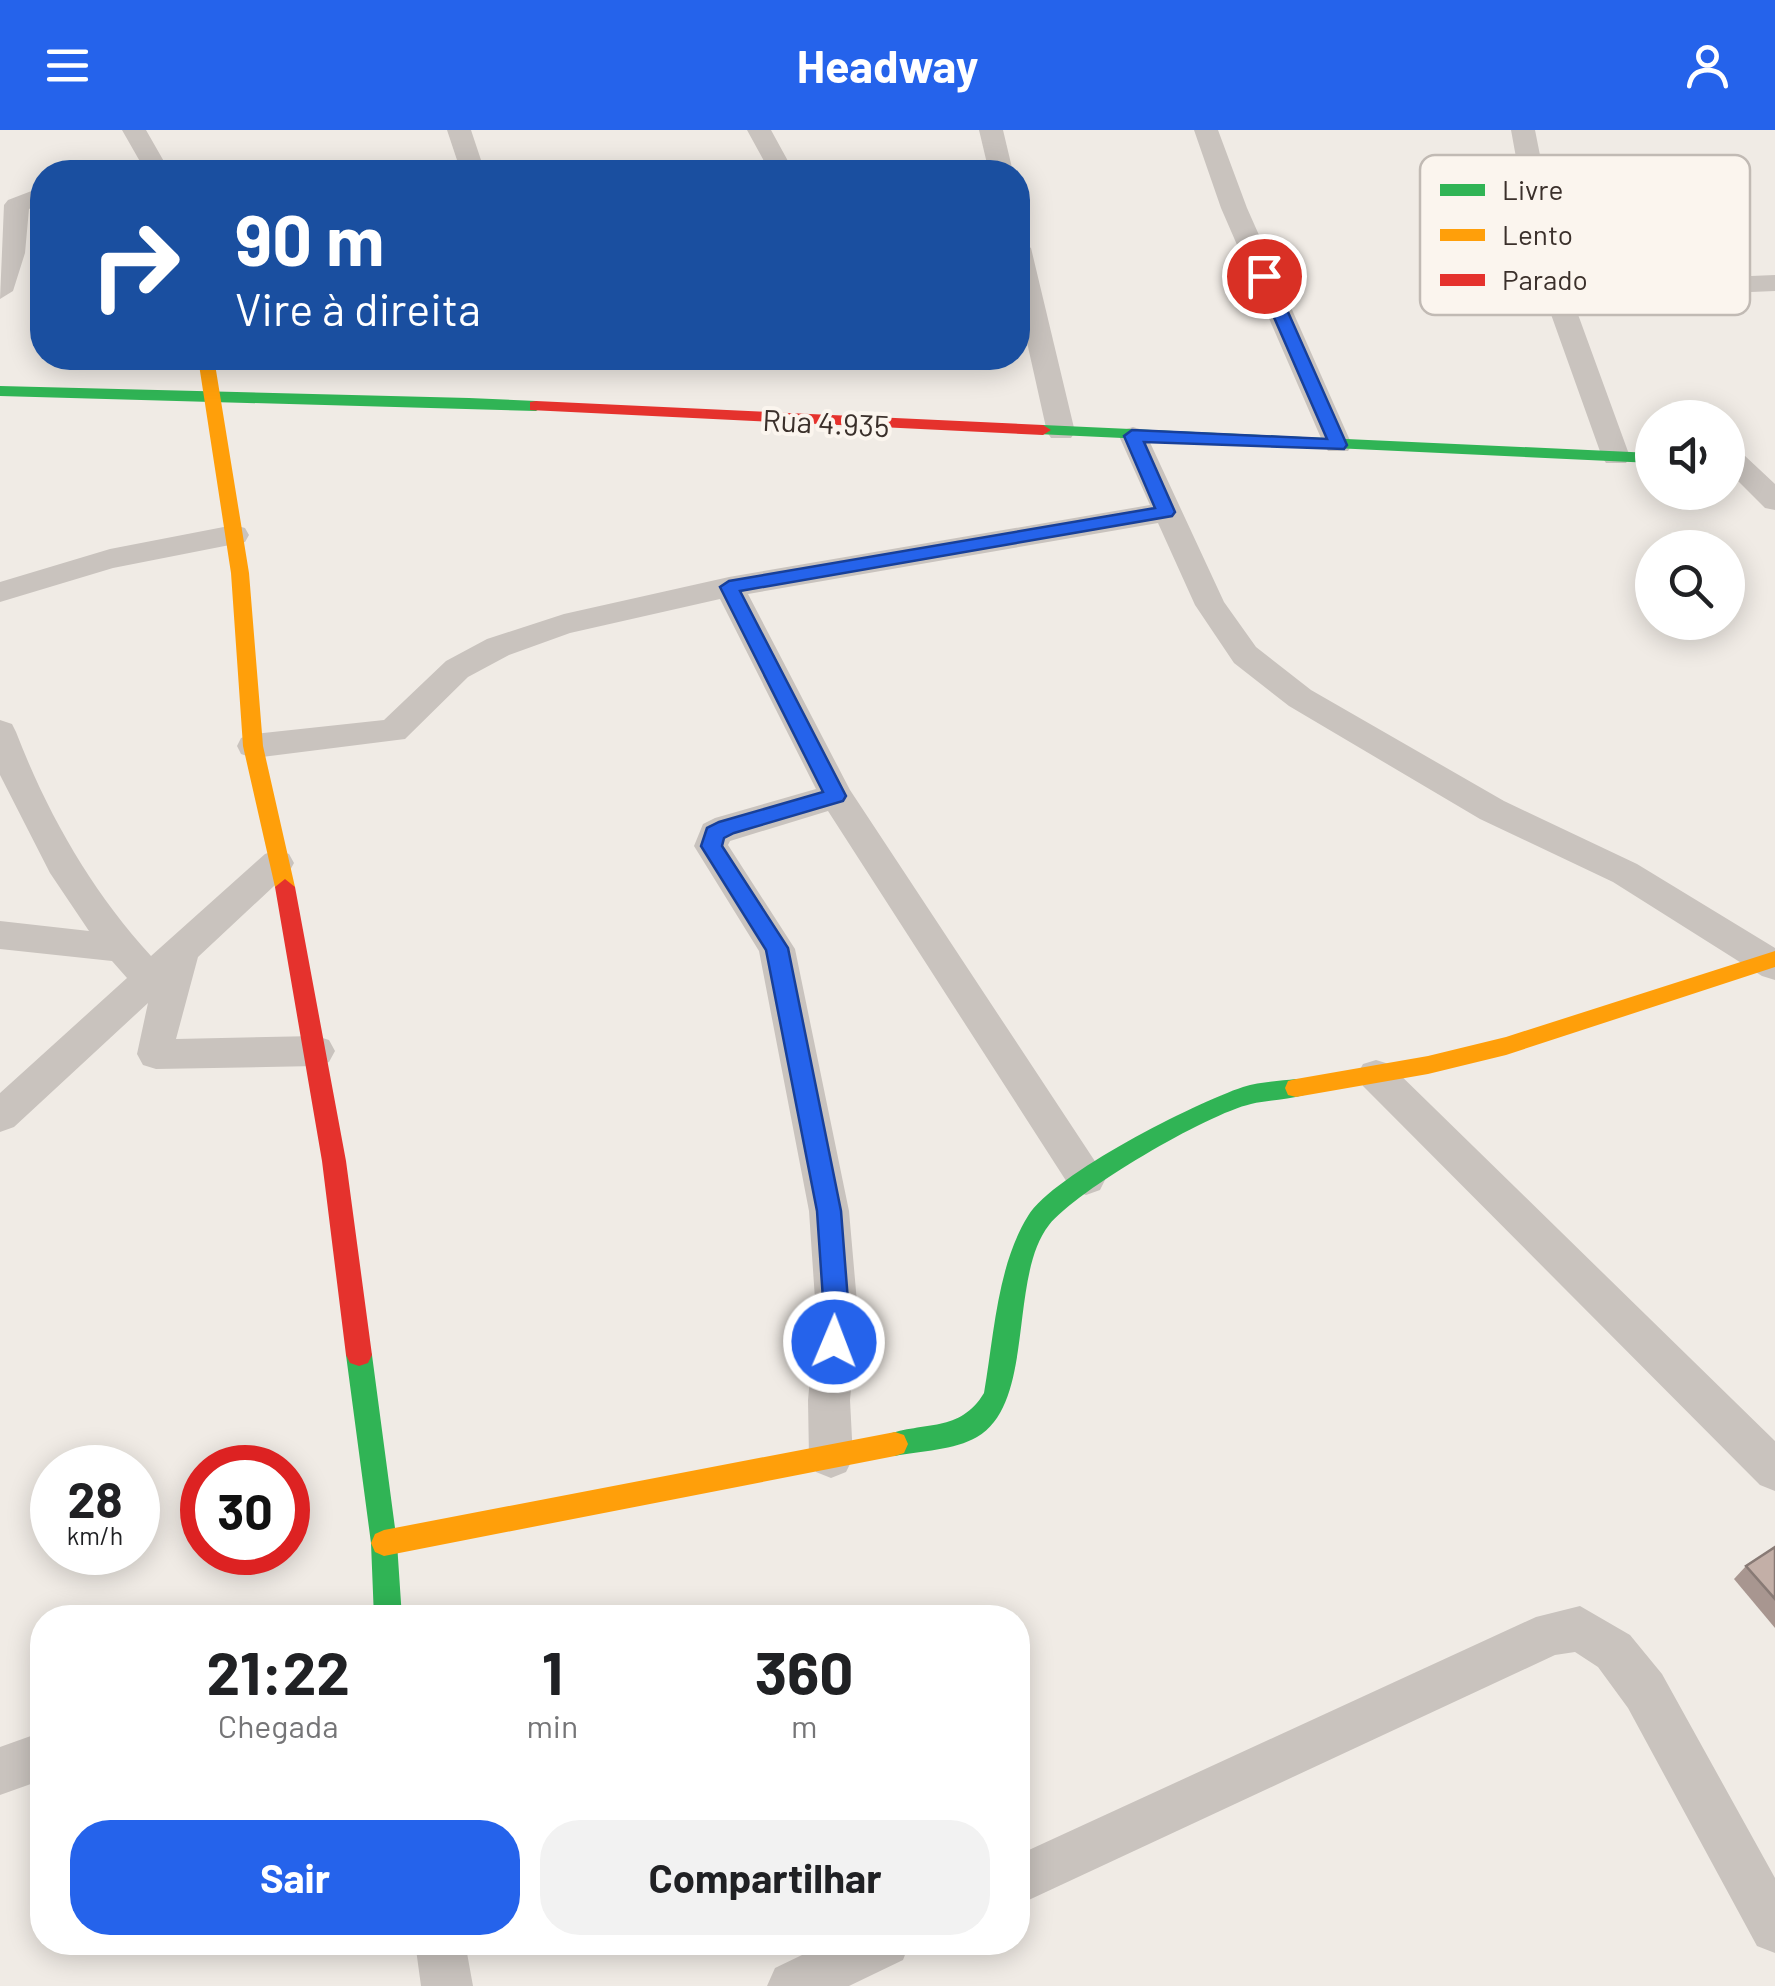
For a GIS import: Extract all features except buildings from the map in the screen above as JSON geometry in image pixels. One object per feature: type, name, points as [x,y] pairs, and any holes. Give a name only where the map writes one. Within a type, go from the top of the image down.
[{"type":"street","points":[[134,130],[147,160]]},
{"type":"street","points":[[459,130],[469,160]]},
{"type":"street","points":[[760,130],[776,160]]},
{"type":"street","points":[[991,130],[997,160]]},
{"type":"street","points":[[1206,130],[1234,208],[1338,445]]},
{"type":"street","points":[[1523,130],[1528,155]]},
{"type":"street","points":[[0,290],[12,253],[17,204],[30,199]]},
{"type":"street","points":[[1750,283],[1775,282]]},
{"type":"street","points":[[1030,299],[1061,432]]},
{"type":"street","points":[[1564,315],[1616,457]]},
{"type":"street","points":[[208,370],[234,536],[254,746],[300,955],[316,1052],[384,1544],[387,1605]]},
{"type":"street","name":"Rua 4.935","points":[[0,392],[348,397],[1635,458]]},
{"type":"street","points":[[1132,436],[1210,604],[1245,655],[1300,698],[1492,810],[1624,873],[1772,962]]},
{"type":"street","points":[[1745,461],[1775,462]]},
{"type":"street","points":[[1745,473],[1775,501]]},
{"type":"street","points":[[254,746],[393,732],[457,669],[498,647],[564,624],[729,587],[1166,512]]},
{"type":"street","points":[[0,592],[110,559],[234,536]]},
{"type":"street","points":[[729,587],[836,796],[1086,1178]]},
{"type":"street","points":[[0,732],[13,768],[73,884],[120,948],[151,980]]},
{"type":"street","points":[[831,1458],[829,1400],[837,1314],[825,1193],[777,948],[712,846],[714,834],[727,827],[836,796]]},
{"type":"street","points":[[0,1116],[277,863]]},
{"type":"street","points":[[0,936],[120,948]]},
{"type":"street","points":[[181,952],[159,1027],[156,1054],[316,1052]]},
{"type":"street","points":[[384,1544],[966,1430],[983,1418],[996,1396],[1018,1273],[1038,1220],[1086,1178],[1204,1112],[1248,1095],[1376,1075],[1507,1046],[1699,979],[1772,962]]},
{"type":"street","points":[[1376,1075],[1775,1471]]},
{"type":"street","points":[[1030,1874],[1552,1634],[1580,1629],[1614,1651],[1645,1691],[1775,1928]]},
{"type":"street","points":[[0,1771],[30,1760]]},
{"type":"street","points":[[442,1955],[447,1986]]},
{"type":"street","points":[[793,1986],[858,1955]]},
{"type":"traffic: fast","points":[[0,391],[536,406]]},
{"type":"traffic: fast","points":[[1043,430],[1635,457]]},
{"type":"traffic: fast","points":[[895,1444],[966,1430],[983,1418],[996,1396],[1018,1273],[1038,1220],[1086,1178],[1204,1112],[1248,1095],[1296,1088]]},
{"type":"traffic: fast","points":[[359,1355],[384,1543],[387,1605]]},
{"type":"traffic: slow","points":[[208,370],[240,573],[253,746],[285,887]]},
{"type":"traffic: slow","points":[[1296,1088],[1428,1065],[1506,1046],[1775,959]]},
{"type":"traffic: slow","points":[[384,1543],[895,1444]]},
{"type":"traffic: jam","points":[[536,406],[1043,430]]},
{"type":"traffic: jam","points":[[285,887],[334,1161],[359,1355]]},
{"type":"route","points":[[834,1342],[837,1314],[829,1211],[777,948],[712,846],[714,834],[727,827],[836,796],[729,587],[1166,512],[1132,436],[1338,445],[1264,276]]}]
